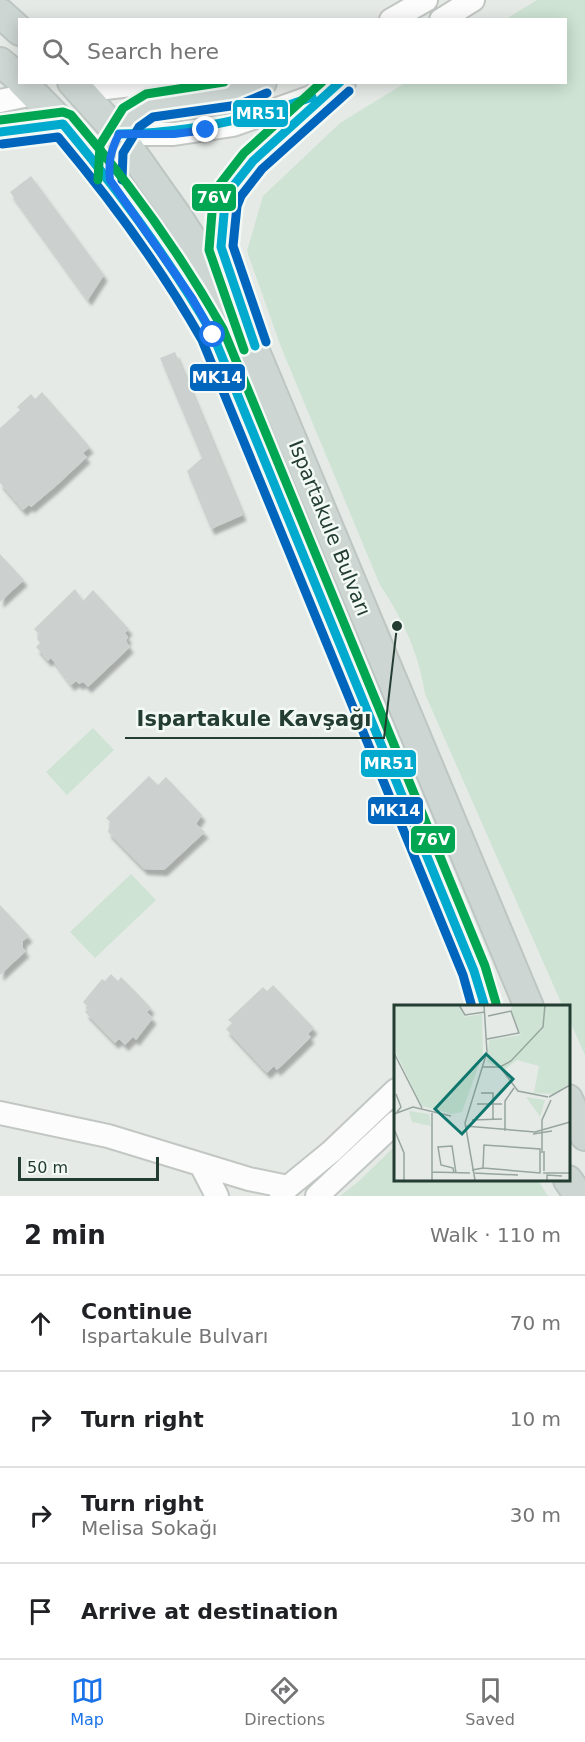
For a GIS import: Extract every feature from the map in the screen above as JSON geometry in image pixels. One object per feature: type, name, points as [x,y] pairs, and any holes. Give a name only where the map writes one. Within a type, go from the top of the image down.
[{"type":"main road","name":"Ispartakule Bulvarı","points":[[0,62],[18,79]]},
{"type":"main road","points":[[110,180],[111,149],[130,118],[149,106],[235,93],[257,84]]},
{"type":"main road","points":[[248,331],[220,247],[225,203],[236,182],[253,161],[337,84]]},
{"type":"main road","name":"Ispartakule Bulvarı","points":[[25,85],[63,124],[110,180],[192,298],[213,335],[474,971],[502,1003]]},
{"type":"main road","points":[[25,85],[77,87]]},
{"type":"main road","name":"Ispartakule Bulvarı","points":[[77,87],[119,134],[230,296],[248,331],[502,1003]]},
{"type":"main road","points":[[63,124],[119,134]]},
{"type":"main road","points":[[570,1103],[585,1137]]},
{"type":"main road","points":[[570,1127],[585,1146]]},
{"type":"main road","points":[[569,1181],[579,1196]]},
{"type":"street","points":[[394,18],[426,0]]},
{"type":"street","points":[[444,18],[473,0]]},
{"type":"street","points":[[77,87],[124,84]]},
{"type":"street","points":[[119,134],[174,134],[233,125],[312,98],[336,84]]},
{"type":"street","points":[[0,101],[25,85]]},
{"type":"street","points":[[0,132],[63,124]]},
{"type":"street","points":[[0,1113],[108,1136],[249,1179],[287,1193],[394,1092]]},
{"type":"street","points":[[317,1196],[394,1124]]},
{"type":"street","points":[[201,1165],[217,1196]]},
{"type":"green space","points":[[537,0],[585,0],[585,1055],[570,1021],[570,1005],[562,1005],[425,694],[419,665],[409,637],[380,585],[281,347],[247,251],[263,196],[340,123],[403,84],[567,84],[567,18],[508,18]]},
{"type":"green space","points":[[93,728],[114,750],[67,795],[46,772]]},
{"type":"green space","points":[[131,874],[156,900],[95,958],[70,932]]},
{"type":"green space","points":[[394,1147],[394,1181],[539,1181],[548,1196],[340,1196]]},
{"type":"building","points":[[31,176],[104,275],[88,300],[10,192]]},
{"type":"building","points":[[175,352],[243,515],[211,529],[187,471],[202,458],[160,358]]},
{"type":"building","points":[[42,392],[90,447],[83,453],[87,457],[31,507],[29,505],[23,510],[0,483],[0,428],[20,410],[17,407],[31,394],[35,399]]},
{"type":"building","points":[[0,554],[24,580],[0,602]]},
{"type":"building","points":[[75,589],[83,601],[93,590],[129,629],[125,633],[130,647],[88,687],[83,682],[79,684],[76,681],[71,685],[51,658],[48,661],[36,647],[40,643],[37,639],[39,634],[34,629]]},
{"type":"building","points":[[149,776],[158,785],[166,777],[202,815],[196,824],[205,832],[164,870],[144,869],[108,832],[110,822],[106,818]]},
{"type":"building","points":[[0,905],[29,936],[23,941],[23,948],[26,951],[0,975]]},
{"type":"building","points":[[111,974],[118,981],[121,977],[140,996],[151,1008],[147,1012],[153,1018],[136,1040],[133,1037],[125,1045],[119,1039],[115,1043],[85,1012],[89,1008],[83,1002],[102,979],[105,981]]},
{"type":"building","points":[[273,985],[314,1028],[308,1034],[311,1037],[297,1051],[277,1070],[274,1066],[267,1073],[226,1029],[232,1023],[228,1020],[263,987],[267,991]]},
{"type":"transit line","name":"76V","points":[[98,180],[100,145],[123,108],[146,94],[211,84]]},
{"type":"transit line","name":"76V","points":[[244,350],[209,250],[213,200],[220,184],[244,153],[320,84]]},
{"type":"transit line","name":"MR51","points":[[255,346],[221,247],[225,203],[230,190],[253,161],[338,84]]},
{"type":"transit line","name":"MK14","points":[[266,342],[233,246],[237,206],[241,196],[262,169],[349,91]]},
{"type":"transit line","name":"MK14","points":[[122,180],[123,153],[139,127],[153,117],[238,105],[267,93]]},
{"type":"transit line","name":"MR51","points":[[119,134],[169,131],[217,124],[264,113],[312,97]]},
{"type":"transit line","name":"76V","points":[[0,120],[63,112],[71,115],[152,218],[223,329],[485,966],[496,1003]]},
{"type":"transit line","name":"MR51","points":[[0,132],[63,124],[142,226],[213,335],[474,971],[484,1005]]},
{"type":"transit line","name":"MK14","points":[[2,144],[58,137],[134,235],[170,287],[202,340],[463,975],[471,1005]]},
{"type":"place","name":"Ispartakule Kavşağı","points":[[397,626]]},
{"type":"route","points":[[206,130],[174,134],[119,134],[111,149],[109,165],[110,180],[192,298],[213,335]]}]
